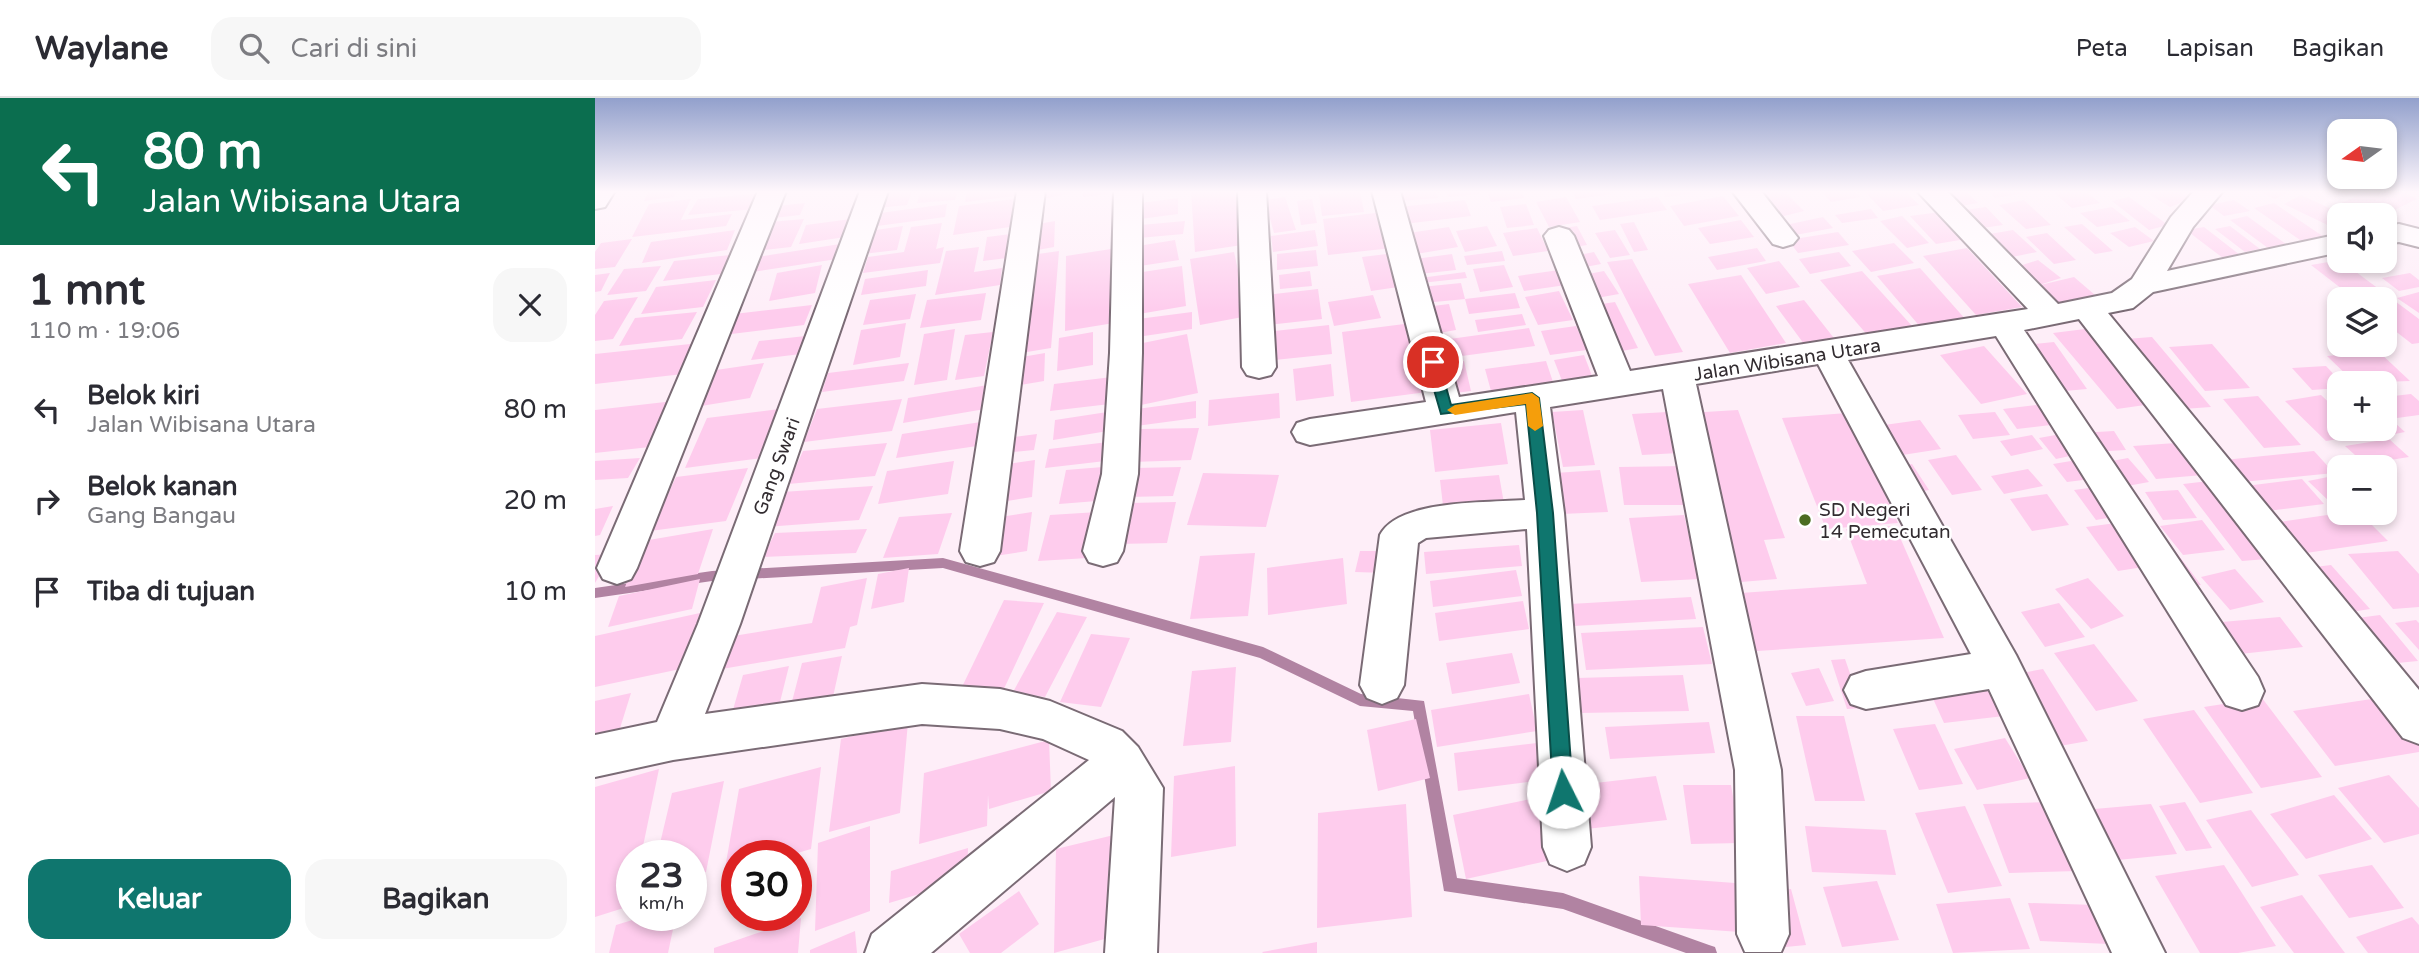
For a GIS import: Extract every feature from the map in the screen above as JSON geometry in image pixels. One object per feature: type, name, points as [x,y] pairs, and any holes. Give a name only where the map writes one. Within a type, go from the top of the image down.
[{"type":"street","points":[[617,568],[756,231]]},
{"type":"street","name":"Gang Swari","points":[[673,739],[719,625],[860,231]]},
{"type":"street","points":[[980,551],[1025,231]]},
{"type":"street","points":[[1103,551],[1120,474],[1126,353],[1128,231]]},
{"type":"street","points":[[1254,231],[1259,367]]},
{"type":"street","points":[[1398,231],[1446,411]]},
{"type":"street","points":[[1777,231],[1783,238]]},
{"type":"street","points":[[1970,231],[2051,315]]},
{"type":"street","name":"Jalan Wibisana Utara","points":[[1310,432],[1828,353],[2088,309],[2122,301],[2143,285],[2176,231]]},
{"type":"street","points":[[2397,233],[2419,238]]},
{"type":"street","points":[[1559,236],[1618,384]]},
{"type":"street","points":[[2143,285],[2327,246]]},
{"type":"street","points":[[2088,309],[2419,724]]},
{"type":"street","points":[[2004,324],[2242,691]]},
{"type":"street","points":[[1828,353],[2001,668],[2139,953]]},
{"type":"street","points":[[1677,375],[1758,770],[1763,934]]},
{"type":"street","points":[[1532,398],[1545,513],[1567,847]]},
{"type":"street","points":[[1382,685],[1399,535],[1419,524],[1545,513]]},
{"type":"street","points":[[1866,690],[2001,668]]},
{"type":"street","points":[[595,756],[673,739],[922,705],[1000,709],[1050,721],[1107,746],[1122,762],[1139,788],[1131,953]]},
{"type":"street","points":[[891,953],[1122,762]]},
{"type":"building","points":[[635,231],[684,231],[632,237]]},
{"type":"building","points":[[735,231],[727,250],[642,263],[651,242]]},
{"type":"building","points":[[766,231],[798,231],[791,247],[756,251]]},
{"type":"building","points":[[804,231],[847,231],[845,237],[799,244]]},
{"type":"building","points":[[869,231],[902,231],[897,250],[863,254]]},
{"type":"building","points":[[910,231],[940,231],[936,249],[944,247],[940,263],[863,273],[868,257],[904,252]]},
{"type":"building","points":[[954,231],[982,231],[953,235]]},
{"type":"building","points":[[1033,231],[1055,231],[1054,247],[1032,251]]},
{"type":"building","points":[[1140,231],[1183,231],[1183,234],[1139,238]]},
{"type":"building","points":[[1194,231],[1240,231],[1242,245],[1195,252]]},
{"type":"building","points":[[1315,231],[1318,246],[1273,252],[1271,236]]},
{"type":"building","points":[[1325,231],[1388,231],[1392,248],[1328,255]]},
{"type":"building","points":[[1451,231],[1458,247],[1410,255],[1402,234]]},
{"type":"building","points":[[1456,231],[1489,231],[1497,246],[1465,252]]},
{"type":"building","points":[[1538,231],[1548,251],[1513,256],[1503,233]]},
{"type":"building","points":[[1566,231],[1580,231],[1587,245],[1574,247]]},
{"type":"building","points":[[1616,231],[1630,255],[1610,258],[1595,233]]},
{"type":"building","points":[[1623,231],[1638,231],[1648,250],[1634,252]]},
{"type":"building","points":[[1700,231],[1749,231],[1754,237],[1710,244]]},
{"type":"building","points":[[1785,231],[1817,231],[1790,236]]},
{"type":"building","points":[[1890,231],[1917,231],[1929,243],[1907,248]]},
{"type":"building","points":[[1924,231],[1958,231],[1966,239],[1936,244]]},
{"type":"building","points":[[2014,231],[2037,252],[2007,258],[1984,235]]},
{"type":"building","points":[[2068,231],[2090,231],[2113,251],[2095,254]]},
{"type":"building","points":[[2140,231],[2154,241],[2129,247],[2110,233]]},
{"type":"building","points":[[2187,231],[2209,231],[2240,255],[2223,258]]},
{"type":"building","points":[[2217,231],[2236,231],[2260,249],[2245,252]]},
{"type":"building","points":[[2245,231],[2268,231],[2290,247],[2272,251]]},
{"type":"building","points":[[2287,231],[2315,231],[2324,237],[2303,242]]},
{"type":"building","points":[[1838,232],[1849,245],[1798,253],[1788,240]]},
{"type":"building","points":[[2047,233],[2076,260],[2054,264],[2026,237]]},
{"type":"building","points":[[1011,234],[1007,258],[983,261],[987,237]]},
{"type":"building","points":[[632,239],[615,267],[595,269],[595,252],[601,243]]},
{"type":"building","points":[[1175,240],[1179,260],[1140,266],[1138,246]]},
{"type":"building","points":[[1894,243],[1914,263],[1871,272],[1852,251]]},
{"type":"building","points":[[840,244],[837,259],[752,272],[757,257]]},
{"type":"building","points":[[979,247],[974,272],[1002,268],[1000,285],[935,295],[946,251]]},
{"type":"building","points":[[1757,248],[1766,261],[1717,270],[1708,257]]},
{"type":"building","points":[[1967,248],[2022,307],[1976,315],[1923,256]]},
{"type":"building","points":[[1111,249],[1114,323],[1065,331],[1066,256]]},
{"type":"building","points":[[1316,250],[1318,266],[1277,270],[1277,254]]},
{"type":"building","points":[[1059,251],[1051,348],[1021,353],[1031,255]]},
{"type":"building","points":[[1502,251],[1505,261],[1467,265],[1464,256]]},
{"type":"building","points":[[1234,252],[1248,316],[1200,325],[1190,259]]},
{"type":"building","points":[[1594,252],[1601,264],[1580,268],[1574,256]]},
{"type":"building","points":[[1839,252],[1851,266],[1810,274],[1799,259]]},
{"type":"building","points":[[1395,253],[1405,286],[1371,291],[1362,257]]},
{"type":"building","points":[[1452,254],[1456,270],[1419,274],[1415,259]]},
{"type":"building","points":[[730,255],[721,274],[663,281],[674,261]]},
{"type":"building","points":[[1632,259],[1683,352],[1655,356],[1607,262]]},
{"type":"building","points":[[2038,260],[2061,278],[2036,286],[2074,277],[2095,295],[2049,306],[2010,269]]},
{"type":"building","points":[[1779,261],[1800,287],[1766,294],[1747,268]]},
{"type":"building","points":[[2327,262],[2327,273],[2357,273],[2376,287],[2339,287],[2311,265]]},
{"type":"building","points":[[822,265],[815,293],[769,301],[777,273]]},
{"type":"building","points":[[1504,265],[1513,287],[1480,292],[1473,269]]},
{"type":"building","points":[[661,266],[646,291],[607,295],[624,269]]},
{"type":"building","points":[[1182,266],[1186,306],[1139,314],[1136,273]]},
{"type":"building","points":[[1920,268],[1967,321],[1922,329],[1877,276]]},
{"type":"building","points":[[928,270],[926,286],[861,295],[865,279]]},
{"type":"building","points":[[1559,270],[1566,285],[1524,291],[1518,276]]},
{"type":"building","points":[[1310,271],[1312,286],[1280,289],[1279,275]]},
{"type":"building","points":[[1604,271],[1619,294],[1591,299],[1578,276]]},
{"type":"building","points":[[1862,271],[1913,327],[1869,337],[1820,280]]},
{"type":"building","points":[[1465,272],[1467,278],[1421,283],[1420,278]]},
{"type":"building","points":[[610,273],[601,291],[595,292],[595,275]]},
{"type":"building","points":[[2410,273],[2419,280],[2419,287],[2399,291],[2382,278]]},
{"type":"building","points":[[1741,275],[1786,343],[1730,353],[1688,284]]},
{"type":"building","points":[[716,280],[703,307],[641,314],[656,287]]},
{"type":"building","points":[[1461,283],[1465,299],[1424,303],[1421,287]]},
{"type":"building","points":[[1318,289],[1322,319],[1268,325],[1266,295]]},
{"type":"building","points":[[1559,291],[1573,320],[1538,325],[1525,297]]},
{"type":"building","points":[[2419,292],[2419,313],[2397,298]]},
{"type":"building","points":[[986,293],[981,320],[920,328],[927,300]]},
{"type":"building","points":[[1515,293],[1520,308],[1469,314],[1465,299]]},
{"type":"building","points":[[916,294],[910,319],[863,325],[870,300]]},
{"type":"building","points":[[1373,295],[1381,318],[1334,326],[1328,302]]},
{"type":"building","points":[[638,297],[613,339],[595,341],[595,315],[604,301]]},
{"type":"building","points":[[1804,300],[1837,342],[1807,348],[1776,306]]},
{"type":"building","points":[[1615,302],[1638,348],[1617,352],[1595,305]]},
{"type":"building","points":[[2397,303],[2419,319],[2419,343],[2412,344],[2397,332]]},
{"type":"building","points":[[1449,304],[1456,330],[1433,334],[1425,307]]},
{"type":"building","points":[[812,305],[804,325],[723,335],[734,314]]},
{"type":"building","points":[[697,312],[682,339],[619,346],[635,318]]},
{"type":"building","points":[[1192,312],[1192,329],[1137,337],[1138,319]]},
{"type":"building","points":[[1522,314],[1526,325],[1478,332],[1475,320]]},
{"type":"building","points":[[906,323],[900,357],[853,365],[861,330]]},
{"type":"building","points":[[1412,323],[1427,392],[1351,402],[1342,332]]},
{"type":"building","points":[[1329,325],[1332,354],[1265,361],[1265,332]]},
{"type":"building","points":[[1576,326],[1587,350],[1550,355],[1541,331]]},
{"type":"building","points":[[1529,328],[1535,346],[1440,359],[1435,341]]},
{"type":"building","points":[[955,329],[947,380],[914,385],[924,334]]},
{"type":"building","points":[[2085,329],[2152,404],[2117,409],[2053,333]]},
{"type":"building","points":[[993,332],[984,376],[955,380],[965,335]]},
{"type":"building","points":[[1093,332],[1093,365],[1057,371],[1059,338]]},
{"type":"building","points":[[1187,334],[1198,393],[1141,405],[1133,345]]},
{"type":"building","points":[[815,335],[809,353],[751,360],[759,341]]},
{"type":"building","points":[[2152,337],[2211,407],[2183,409],[2126,339]]},
{"type":"building","points":[[2054,342],[2087,389],[2054,392],[2023,345]]},
{"type":"building","points":[[700,343],[683,374],[595,384],[595,354]]},
{"type":"building","points":[[2212,344],[2250,388],[2205,391],[2169,347]]},
{"type":"building","points":[[1984,346],[2027,394],[1981,404],[1940,355]]},
{"type":"building","points":[[1045,353],[1044,381],[1009,387],[1011,359]]},
{"type":"building","points":[[1584,355],[1594,381],[1564,386],[1554,360]]},
{"type":"building","points":[[2328,357],[2384,357],[2410,381],[2397,381],[2397,371],[2343,371]]},
{"type":"building","points":[[1464,361],[1471,391],[1447,394],[1441,364]]},
{"type":"building","points":[[1546,361],[1553,382],[1491,391],[1485,369]]},
{"type":"building","points":[[764,363],[750,398],[701,406],[716,370]]},
{"type":"building","points":[[909,363],[904,381],[822,392],[828,373]]},
{"type":"building","points":[[1331,364],[1334,396],[1296,401],[1293,369]]},
{"type":"building","points":[[2326,366],[2331,371],[2327,371],[2327,389],[2312,390],[2292,368]]},
{"type":"building","points":[[1112,377],[1110,404],[1050,411],[1054,384]]},
{"type":"building","points":[[988,385],[985,409],[903,423],[908,398]]},
{"type":"building","points":[[1279,393],[1280,418],[1208,426],[1209,400]]},
{"type":"building","points":[[2411,394],[2419,401],[2419,415],[2397,418],[2397,396]]},
{"type":"building","points":[[2321,395],[2327,401],[2327,441],[2326,441],[2285,401]]},
{"type":"building","points":[[2258,396],[2301,445],[2264,448],[2223,399]]},
{"type":"building","points":[[902,399],[892,431],[804,442],[817,409]]},
{"type":"building","points":[[674,401],[650,447],[595,453],[595,410]]},
{"type":"building","points":[[1196,401],[1196,418],[1136,426],[1137,409]]},
{"type":"building","points":[[2044,404],[2059,424],[2017,429],[2003,409]]},
{"type":"building","points":[[795,407],[777,456],[685,468],[707,418]]},
{"type":"building","points":[[1583,410],[1595,465],[1563,467],[1552,412]]},
{"type":"building","points":[[1738,410],[1785,538],[1764,540],[1777,579],[1729,583],[1688,413]]},
{"type":"building","points":[[1114,411],[1114,430],[1053,440],[1055,420]]},
{"type":"building","points":[[1667,412],[1679,453],[1642,455],[1632,414]]},
{"type":"building","points":[[1995,412],[2010,435],[1973,439],[1958,415]]},
{"type":"building","points":[[1847,413],[1898,523],[1826,529],[1782,418]]},
{"type":"building","points":[[1920,420],[1941,449],[1896,456],[1877,426]]},
{"type":"building","points":[[981,422],[977,446],[896,458],[902,434]]},
{"type":"building","points":[[1501,423],[1508,464],[1435,472],[1430,430]]},
{"type":"building","points":[[2397,425],[2405,432],[2397,434]]},
{"type":"building","points":[[1199,428],[1191,460],[1132,462],[1141,429]]},
{"type":"building","points":[[2114,431],[2126,450],[2091,452],[2079,433]]},
{"type":"building","points":[[1037,434],[1034,450],[1002,453],[1006,438]]},
{"type":"building","points":[[2061,434],[2079,454],[2056,459],[2039,438]]},
{"type":"building","points":[[2032,435],[2043,449],[2011,456],[2000,441]]},
{"type":"building","points":[[1117,441],[1114,460],[1045,468],[1049,449]]},
{"type":"building","points":[[2391,441],[2409,457],[2397,459],[2397,455],[2355,455],[2345,446]]},
{"type":"building","points":[[2190,442],[2215,474],[2156,479],[2133,446]]},
{"type":"building","points":[[887,443],[875,476],[788,484],[803,451]]},
{"type":"building","points":[[2314,451],[2327,465],[2327,474],[2242,482],[2224,460]]},
{"type":"building","points":[[1956,455],[1982,490],[1952,495],[1928,460]]},
{"type":"building","points":[[640,458],[628,478],[595,480],[595,461]]},
{"type":"building","points":[[2128,458],[2149,482],[2116,488],[2096,464]]},
{"type":"building","points":[[1035,460],[1032,497],[995,503],[1000,465]]},
{"type":"building","points":[[2077,460],[2091,479],[2067,482],[2053,464]]},
{"type":"building","points":[[954,461],[948,494],[878,504],[887,471]]},
{"type":"building","points":[[1912,464],[1929,490],[1908,494],[1891,468]]},
{"type":"building","points":[[1685,466],[1691,505],[1624,505],[1619,467]]},
{"type":"building","points":[[1103,467],[1097,501],[1059,504],[1066,470]]},
{"type":"building","points":[[1181,467],[1173,496],[1127,497],[1135,468]]},
{"type":"building","points":[[748,468],[726,521],[650,531],[676,477]]},
{"type":"building","points":[[2028,469],[2043,486],[2004,494],[1991,476]]},
{"type":"building","points":[[1600,470],[1608,512],[1561,514],[1555,473]]},
{"type":"building","points":[[1203,473],[1279,475],[1266,527],[1187,525]]},
{"type":"building","points":[[1499,475],[1505,509],[1444,514],[1440,480]]},
{"type":"building","points":[[2327,477],[2327,499],[2308,481]]},
{"type":"building","points":[[2302,479],[2324,504],[2267,511],[2245,486]]},
{"type":"building","points":[[2218,480],[2279,558],[2242,561],[2183,484]]},
{"type":"building","points":[[873,486],[859,520],[765,527],[782,492]]},
{"type":"building","points":[[2096,487],[2119,516],[2096,520],[2074,490]]},
{"type":"building","points":[[2178,490],[2197,518],[2163,520],[2145,492]]},
{"type":"building","points":[[2047,494],[2069,525],[2032,531],[2010,499]]},
{"type":"building","points":[[1176,502],[1167,543],[1117,544],[1129,503]]},
{"type":"building","points":[[613,506],[600,535],[595,536],[595,509]]},
{"type":"building","points":[[1032,512],[1027,551],[995,556],[1000,517]]},
{"type":"building","points":[[1098,512],[1088,558],[1038,561],[1050,515]]},
{"type":"building","points":[[952,513],[938,554],[883,558],[899,517]]},
{"type":"building","points":[[1684,515],[1700,579],[1641,582],[1629,518]]},
{"type":"building","points":[[2327,515],[2327,525],[2372,525],[2388,541],[2299,554],[2272,523]]},
{"type":"building","points":[[2202,520],[2225,550],[2183,555],[2160,526]]},
{"type":"building","points":[[2124,522],[2156,565],[2118,571],[2086,527]]},
{"type":"building","points":[[1895,526],[1944,638],[1743,652],[1726,594],[1867,584],[1846,529]]},
{"type":"building","points":[[713,529],[698,574],[625,587],[643,541]]},
{"type":"building","points":[[867,529],[856,553],[763,557],[775,533]]},
{"type":"building","points":[[1519,545],[1522,566],[1426,574],[1424,552]]},
{"type":"building","points":[[2173,548],[2201,585],[2185,587],[2157,550]]},
{"type":"building","points":[[1360,551],[1389,551],[1386,573],[1355,572]]},
{"type":"building","points":[[2398,551],[2419,574],[2419,607],[2393,609],[2348,554]]},
{"type":"building","points":[[1255,553],[1248,616],[1190,619],[1200,556]]},
{"type":"building","points":[[612,554],[595,583],[595,555]]},
{"type":"building","points":[[1343,558],[1347,604],[1268,615],[1267,568]]},
{"type":"building","points":[[2331,565],[2370,609],[2345,613],[2307,568]]},
{"type":"building","points":[[909,568],[904,602],[871,609],[878,574]]},
{"type":"building","points":[[2235,569],[2264,602],[2230,610],[2201,577]]},
{"type":"building","points":[[1516,570],[1522,596],[1433,607],[1430,581]]},
{"type":"building","points":[[867,578],[857,625],[850,627],[845,648],[716,670],[727,637],[812,623],[821,587]]},
{"type":"building","points":[[2088,578],[2124,616],[2091,629],[2055,589]]},
{"type":"building","points":[[700,579],[692,609],[608,627],[619,596]]},
{"type":"building","points":[[1691,597],[1696,619],[1574,626],[1570,604]]},
{"type":"building","points":[[1004,600],[1044,603],[1002,693],[960,691]]},
{"type":"building","points":[[1523,601],[1529,629],[1439,641],[1435,613]]},
{"type":"building","points":[[2059,603],[2085,637],[2045,647],[2021,612]]},
{"type":"building","points":[[1057,612],[1087,617],[1045,697],[1013,692]]},
{"type":"building","points":[[700,613],[685,668],[595,687],[595,636]]},
{"type":"building","points":[[2380,615],[2418,661],[2387,664],[2350,619]]},
{"type":"building","points":[[2280,617],[2303,647],[2231,655],[2210,623]]},
{"type":"building","points":[[2416,620],[2419,623],[2419,650],[2395,623]]},
{"type":"building","points":[[1703,627],[1712,664],[1586,670],[1581,633]]},
{"type":"building","points":[[1091,634],[1130,638],[1101,707],[1060,702]]},
{"type":"building","points":[[2094,644],[2138,701],[2096,711],[2054,653]]},
{"type":"building","points":[[1512,653],[1520,683],[1452,694],[1446,663]]},
{"type":"building","points":[[842,656],[831,706],[789,713],[802,663]]},
{"type":"building","points":[[1845,659],[1862,708],[1847,709],[1831,660]]},
{"type":"building","points":[[789,666],[778,710],[730,720],[743,675]]},
{"type":"building","points":[[1236,667],[1231,742],[1183,746],[1192,671]]},
{"type":"building","points":[[1819,668],[1834,701],[1806,706],[1791,673]]},
{"type":"building","points":[[2043,669],[2088,741],[2054,747],[2011,675]]},
{"type":"building","points":[[1683,675],[1689,711],[1580,713],[1577,678]]},
{"type":"building","points":[[1989,686],[2004,716],[1944,723],[1930,692]]},
{"type":"building","points":[[631,693],[616,741],[595,746],[595,701]]},
{"type":"building","points":[[1529,694],[1537,731],[1437,747],[1431,710]]},
{"type":"building","points":[[2262,698],[2322,777],[2261,788],[2204,707]]},
{"type":"building","points":[[2378,698],[2419,746],[2419,752],[2335,766],[2293,711]]},
{"type":"building","points":[[2194,710],[2253,793],[2200,803],[2143,719]]},
{"type":"building","points":[[1796,716],[1844,716],[1865,801],[1815,801]]},
{"type":"building","points":[[1416,719],[1430,778],[1378,791],[1367,730]]},
{"type":"building","points":[[908,722],[900,813],[829,832],[841,739]]},
{"type":"building","points":[[1709,722],[1715,753],[1610,759],[1605,727]]},
{"type":"building","points":[[1935,724],[1963,784],[1919,790],[1893,729]]},
{"type":"building","points":[[2005,738],[2030,778],[1977,790],[1954,749]]},
{"type":"building","points":[[1049,740],[1051,791],[989,809],[988,795],[987,826],[919,844],[924,773]]},
{"type":"building","points":[[1537,743],[1543,780],[1458,791],[1454,753]]},
{"type":"building","points":[[1235,766],[1236,846],[1171,857],[1174,776]]},
{"type":"building","points":[[821,767],[812,841],[730,840],[739,789]]},
{"type":"building","points":[[659,769],[644,840],[616,840],[616,910],[595,917],[595,787]]},
{"type":"building","points":[[2389,775],[2419,808],[2419,834],[2384,843],[2338,788]]},
{"type":"building","points":[[1656,776],[1667,820],[1586,829],[1578,785]]},
{"type":"building","points":[[724,781],[707,867],[707,840],[661,840],[672,793]]},
{"type":"building","points":[[1683,785],[1731,785],[1741,843],[1691,844]]},
{"type":"building","points":[[2334,795],[2372,839],[2306,859],[2270,814]]},
{"type":"building","points":[[1540,797],[1556,859],[1466,879],[1453,815]]},
{"type":"building","points":[[2050,802],[2078,871],[2009,873],[1983,804]]},
{"type":"building","points":[[2185,802],[2212,848],[2186,851],[2159,806]]},
{"type":"building","points":[[1406,804],[1412,917],[1317,928],[1318,813]]},
{"type":"building","points":[[2151,804],[2177,854],[2108,861],[2083,810]]},
{"type":"building","points":[[1965,806],[2002,886],[1948,893],[1915,813]]},
{"type":"building","points":[[2251,810],[2299,875],[2252,887],[2206,820]]},
{"type":"building","points":[[870,826],[870,911],[815,931],[818,843]]},
{"type":"building","points":[[1805,826],[1886,830],[1896,875],[1812,872]]},
{"type":"building","points":[[1118,834],[1119,935],[1054,953],[1056,849]]},
{"type":"building","points":[[968,848],[967,880],[889,903],[891,871]]},
{"type":"building","points":[[2224,865],[2276,946],[2238,953],[2200,953],[2155,876]]},
{"type":"building","points":[[2372,865],[2404,908],[2349,918],[2318,875]]},
{"type":"building","points":[[1639,876],[1735,883],[1740,932],[1641,925]]},
{"type":"building","points":[[1877,881],[1899,940],[1842,947],[1823,887]]},
{"type":"building","points":[[1791,889],[1806,945],[1776,948],[1761,892]]},
{"type":"building","points":[[1019,891],[1039,924],[1001,953],[970,953],[959,934]]},
{"type":"building","points":[[2302,895],[2345,953],[2294,953],[2260,907]]},
{"type":"building","points":[[2010,898],[2030,949],[1953,953],[1936,904]]},
{"type":"building","points":[[2028,903],[2096,905],[2109,944],[2040,941]]},
{"type":"building","points":[[2412,917],[2419,925],[2419,953],[2368,953],[2356,937]]},
{"type":"building","points":[[616,925],[616,931],[673,931],[668,953],[609,953]]},
{"type":"building","points":[[763,931],[800,931],[798,953],[714,953],[714,948]]},
{"type":"building","points":[[855,931],[857,953],[810,953],[810,950]]},
{"type":"building","points":[[1317,942],[1317,953],[1262,952]]},
{"type":"waterway","points":[[595,593],[712,576],[943,563],[1263,653],[1360,700],[1419,705],[1450,885],[1563,901],[1709,953]]},
{"type":"slow traffic","points":[[1455,410],[1532,398],[1535,426]]},
{"type":"place","name":"SD Negeri 14 Pemecutan","points":[[1805,520]]},
{"type":"route","points":[[1433,362],[1446,411],[1532,398],[1545,513],[1563,792]]}]
